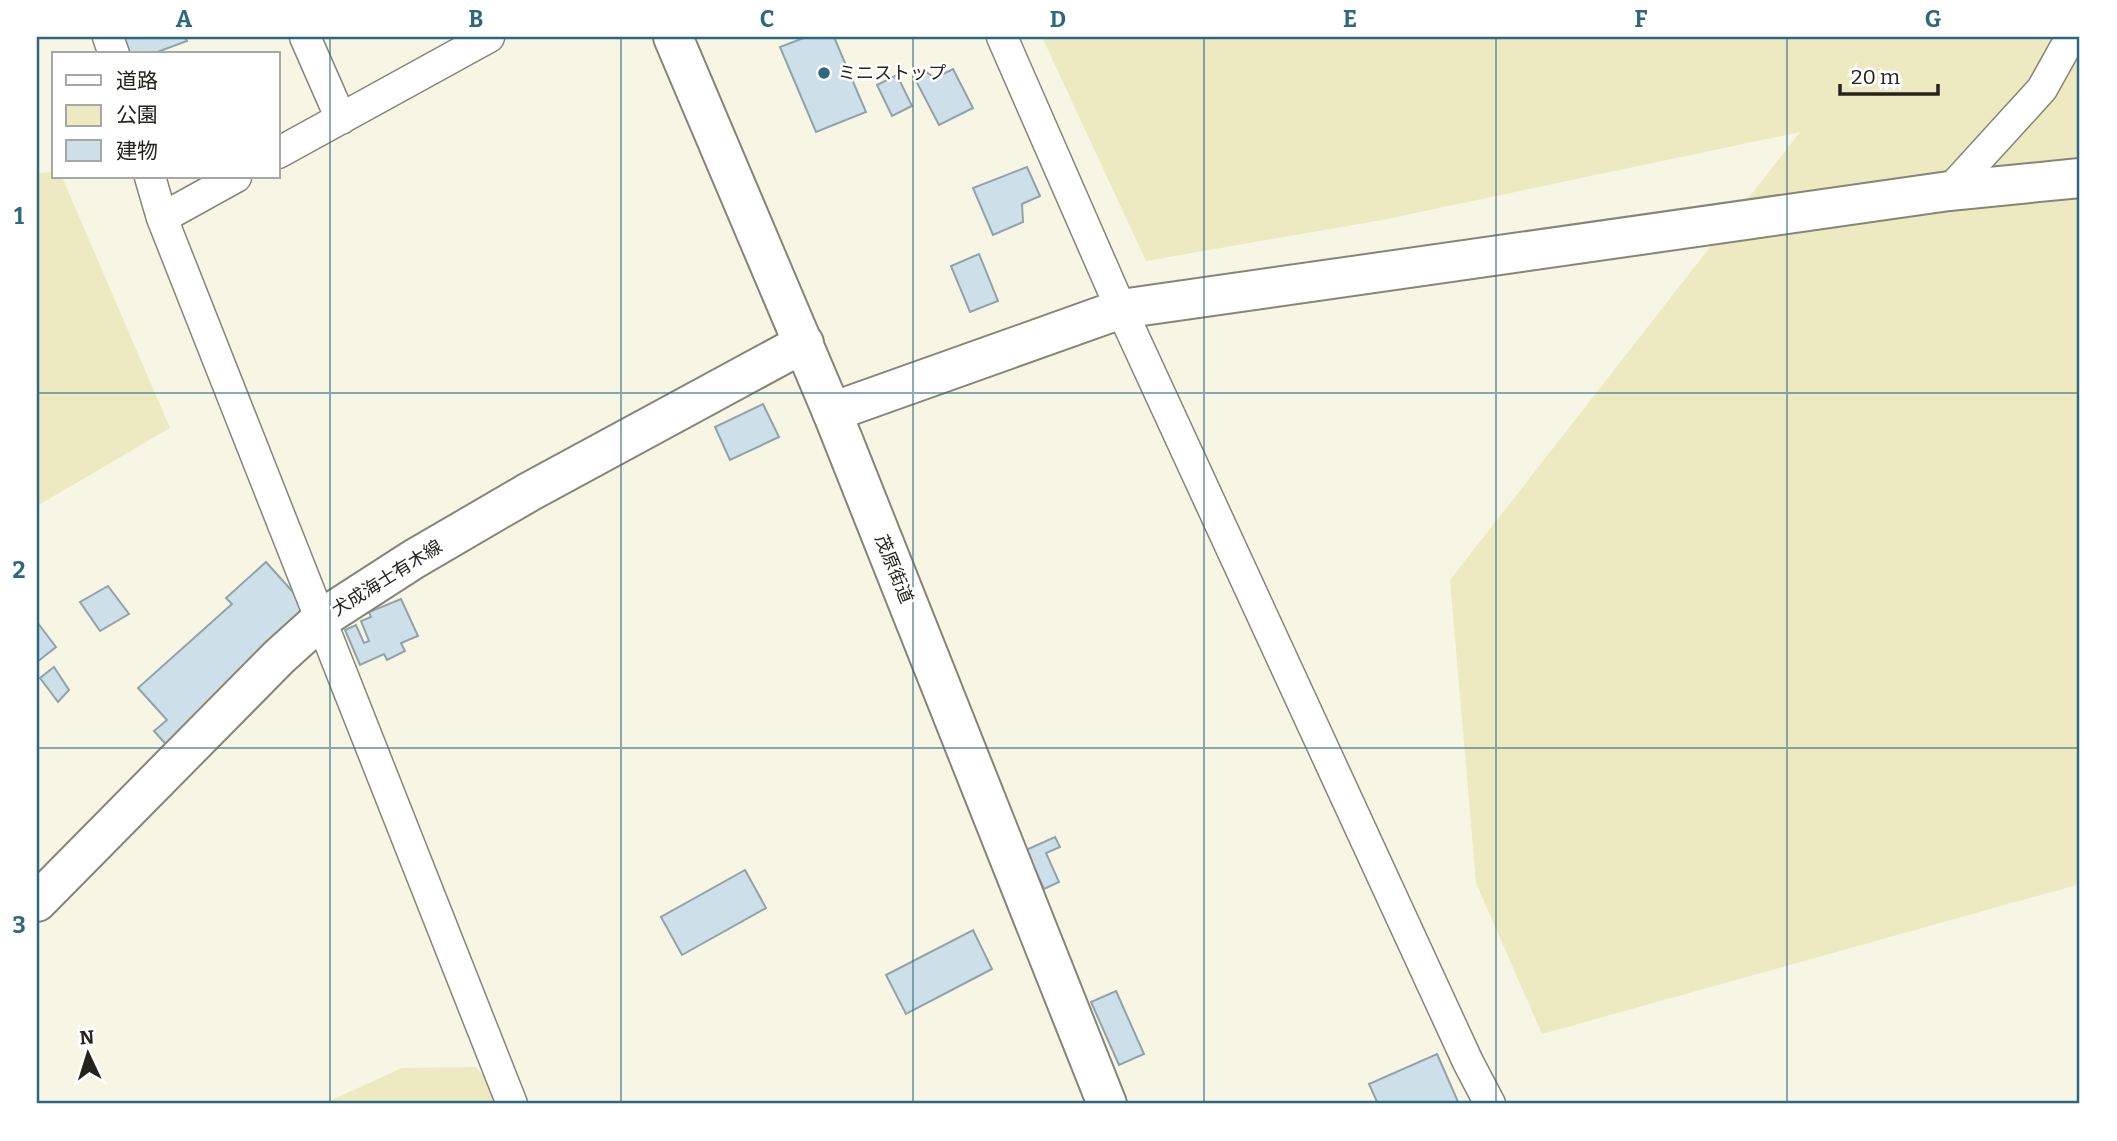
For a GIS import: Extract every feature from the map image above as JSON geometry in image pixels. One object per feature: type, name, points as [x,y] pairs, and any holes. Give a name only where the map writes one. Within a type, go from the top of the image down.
[{"type":"main road","name":"茂原街道","points":[[673,37],[804,343],[1107,1104]]},
{"type":"main road","points":[[832,412],[1121,309],[1949,191],[2080,178]]},
{"type":"main road","name":"犬成海士有木線","points":[[37,902],[279,657],[321,619],[414,559],[529,492],[804,343]]},
{"type":"street","points":[[305,37],[341,118]]},
{"type":"street","points":[[280,152],[489,37]]},
{"type":"street","points":[[1002,37],[1121,309],[1456,1037],[1490,1104]]},
{"type":"street","points":[[1949,191],[2042,89],[2071,37]]},
{"type":"street","points":[[150,178],[162,218],[512,1104]]},
{"type":"street","points":[[162,218],[234,178]]},
{"type":"green space","points":[[1042,37],[2080,37],[2080,884],[1542,1034],[1476,883],[1450,580],[1800,132],[1382,220],[1146,261]]},
{"type":"green space","points":[[52,172],[52,178],[62,178],[170,428],[37,506],[37,173]]},
{"type":"green space","points":[[476,1067],[507,1104],[323,1104],[402,1068]]},
{"type":"building","points":[[121,37],[185,37],[187,41],[157,52],[126,52]]},
{"type":"building","points":[[806,37],[834,37],[866,112],[816,132],[780,47]]},
{"type":"building","points":[[953,69],[973,108],[939,125],[914,77],[926,72],[935,78]]},
{"type":"building","points":[[897,75],[912,106],[892,116],[877,85]]},
{"type":"building","points":[[1027,167],[1040,196],[1022,204],[1023,222],[993,235],[973,188]]},
{"type":"building","points":[[979,254],[998,301],[970,312],[951,266]]},
{"type":"building","points":[[763,404],[779,437],[730,460],[715,427]]},
{"type":"building","points":[[266,562],[318,620],[171,750],[154,731],[167,720],[138,688],[232,604],[226,598]]},
{"type":"building","points":[[108,586],[129,614],[100,631],[80,602]]},
{"type":"building","points":[[401,599],[418,636],[401,643],[405,651],[387,660],[384,654],[360,665],[345,630],[356,625],[364,643],[369,641],[361,621],[371,617],[369,612]]},
{"type":"building","points":[[37,622],[56,647],[37,662]]},
{"type":"building","points":[[54,667],[69,690],[58,702],[40,678]]},
{"type":"building","points":[[1055,837],[1060,847],[1046,853],[1059,882],[1044,889],[1026,850]]},
{"type":"building","points":[[745,870],[766,908],[682,955],[661,917]]},
{"type":"building","points":[[973,930],[992,969],[906,1014],[886,975]]},
{"type":"building","points":[[1116,991],[1144,1054],[1119,1065],[1091,1002]]},
{"type":"building","points":[[1437,1054],[1459,1104],[1378,1104],[1369,1084]]},
{"type":"place","name":"ミニストップ","points":[[824,73]]}]
